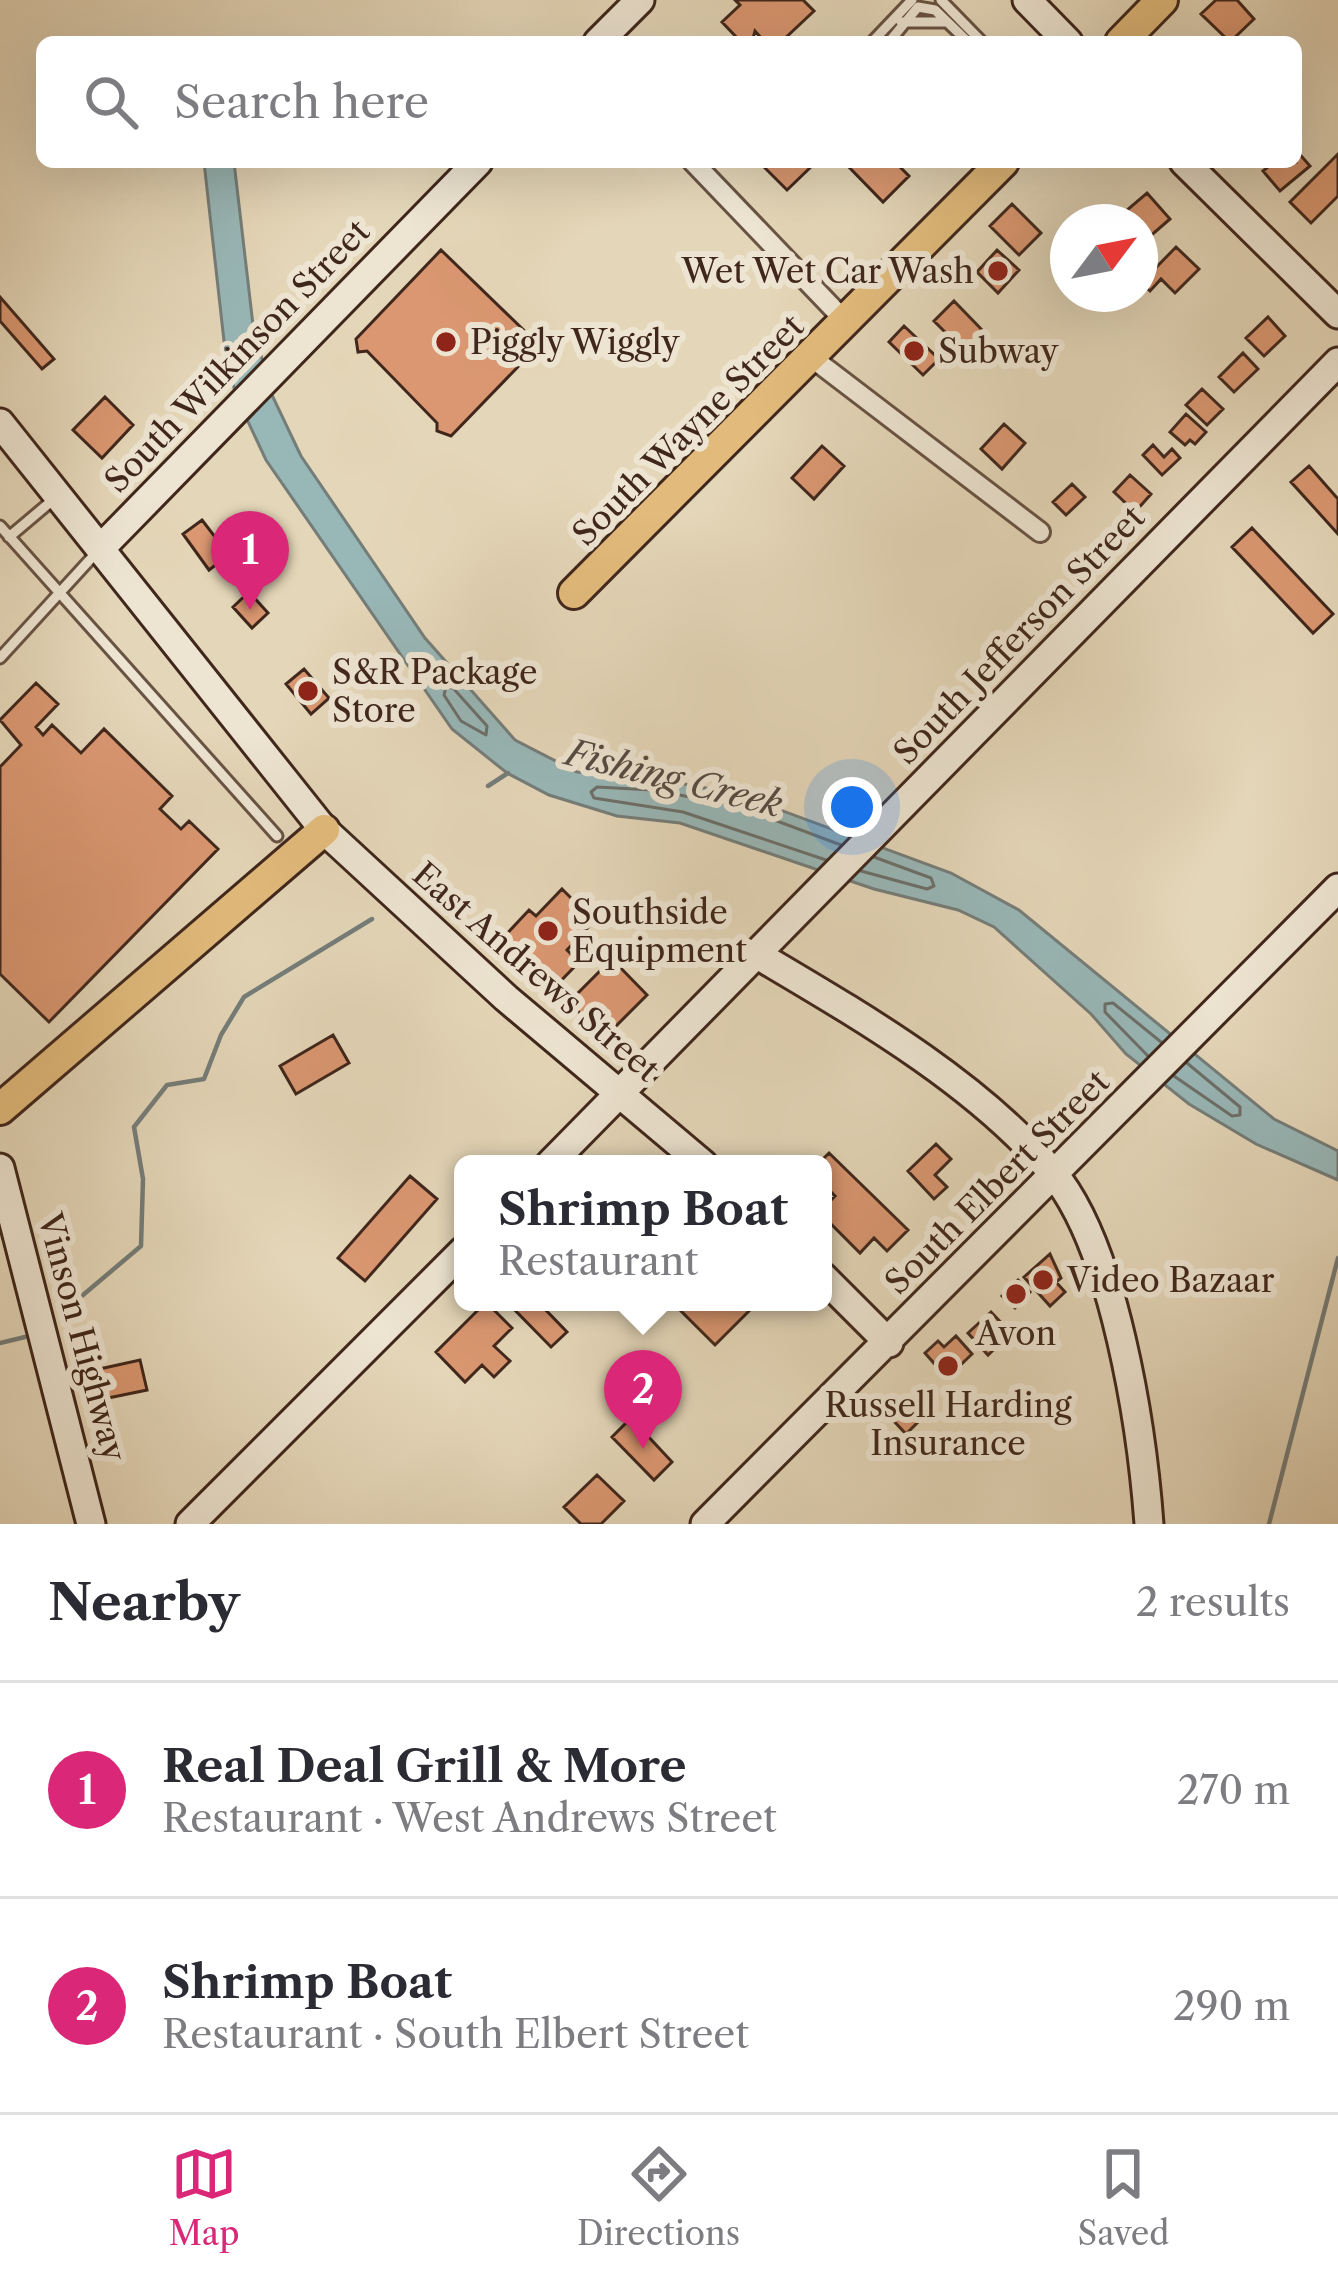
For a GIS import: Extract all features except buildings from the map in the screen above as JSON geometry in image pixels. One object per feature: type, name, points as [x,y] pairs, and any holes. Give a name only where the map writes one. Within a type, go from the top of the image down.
[{"type":"main road","points":[[1127,36],[1162,0]]},
{"type":"main road","name":"South Wayne Street","points":[[574,593],[997,168]]},
{"type":"main road","points":[[0,1109],[324,830]]},
{"type":"street","points":[[604,36],[640,0]]},
{"type":"street","points":[[1028,0],[1062,36]]},
{"type":"street","name":"South Wilkinson Street","points":[[100,549],[472,168]]},
{"type":"street","points":[[699,168],[847,322]]},
{"type":"street","points":[[1190,168],[1338,314]]},
{"type":"street","points":[[811,357],[1040,532]]},
{"type":"street","name":"South Jefferson Street","points":[[559,1155],[1338,362]]},
{"type":"street","name":"East Andrews Street","points":[[0,423],[324,830],[693,1155]]},
{"type":"street","name":"South Elbert Street","points":[[705,1524],[1334,892]]},
{"type":"street","points":[[756,954],[926,1065],[1055,1175],[1106,1286],[1143,1442],[1148,1524]]},
{"type":"street","name":"Vinson Highway","points":[[0,1168],[91,1524]]},
{"type":"street","points":[[190,1524],[454,1260]]},
{"type":"street","points":[[832,1286],[889,1342]]},
{"type":"lane","points":[[878,36],[912,0]]},
{"type":"lane","points":[[941,0],[976,36]]},
{"type":"lane","points":[[893,36],[918,7],[935,10],[961,36]]},
{"type":"lane","points":[[901,22],[946,22]]},
{"type":"lane","points":[[9,537],[58,496]]},
{"type":"lane","points":[[0,526],[57,596],[277,836]]},
{"type":"lane","points":[[0,658],[100,549]]},
{"type":"water","points":[[205,168],[235,168],[253,325],[271,393],[301,456],[425,638],[515,740],[577,772],[652,778],[737,794],[951,873],[1019,910],[1274,1119],[1338,1151],[1338,1180],[1256,1144],[1189,1104],[1126,1054],[1091,1014],[994,927],[958,910],[874,889],[680,823],[617,816],[549,795],[507,773],[452,729],[266,460],[236,396],[225,350]]},
{"type":"waterway","points":[[488,786],[508,773]]},
{"type":"waterway","points":[[70,1306],[141,1246],[143,1179],[134,1127],[167,1085],[204,1079],[221,1035],[244,997],[372,919]]},
{"type":"waterway","points":[[1269,1524],[1338,1258]]},
{"type":"waterway","points":[[0,1343],[25,1337]]},
{"type":"place","name":"Wet Wet Car Wash","points":[[998,271]]},
{"type":"place","name":"Piggly Wiggly","points":[[446,342]]},
{"type":"place","name":"Subway","points":[[914,351]]},
{"type":"place","name":"Real Deal Grill & More","points":[[250,610]]},
{"type":"place","name":"S&R Package Store","points":[[308,691]]},
{"type":"place","name":"Southside Equipment","points":[[548,931]]},
{"type":"place","name":"Video Bazaar","points":[[1043,1280]]},
{"type":"place","name":"Avon","points":[[1016,1294]]},
{"type":"place","name":"Russell Harding Insurance","points":[[948,1366]]},
{"type":"place","name":"Shrimp Boat","points":[[643,1449]]},
{"type":"water label","name":"Fishing Creek","points":[[674,778]]}]
